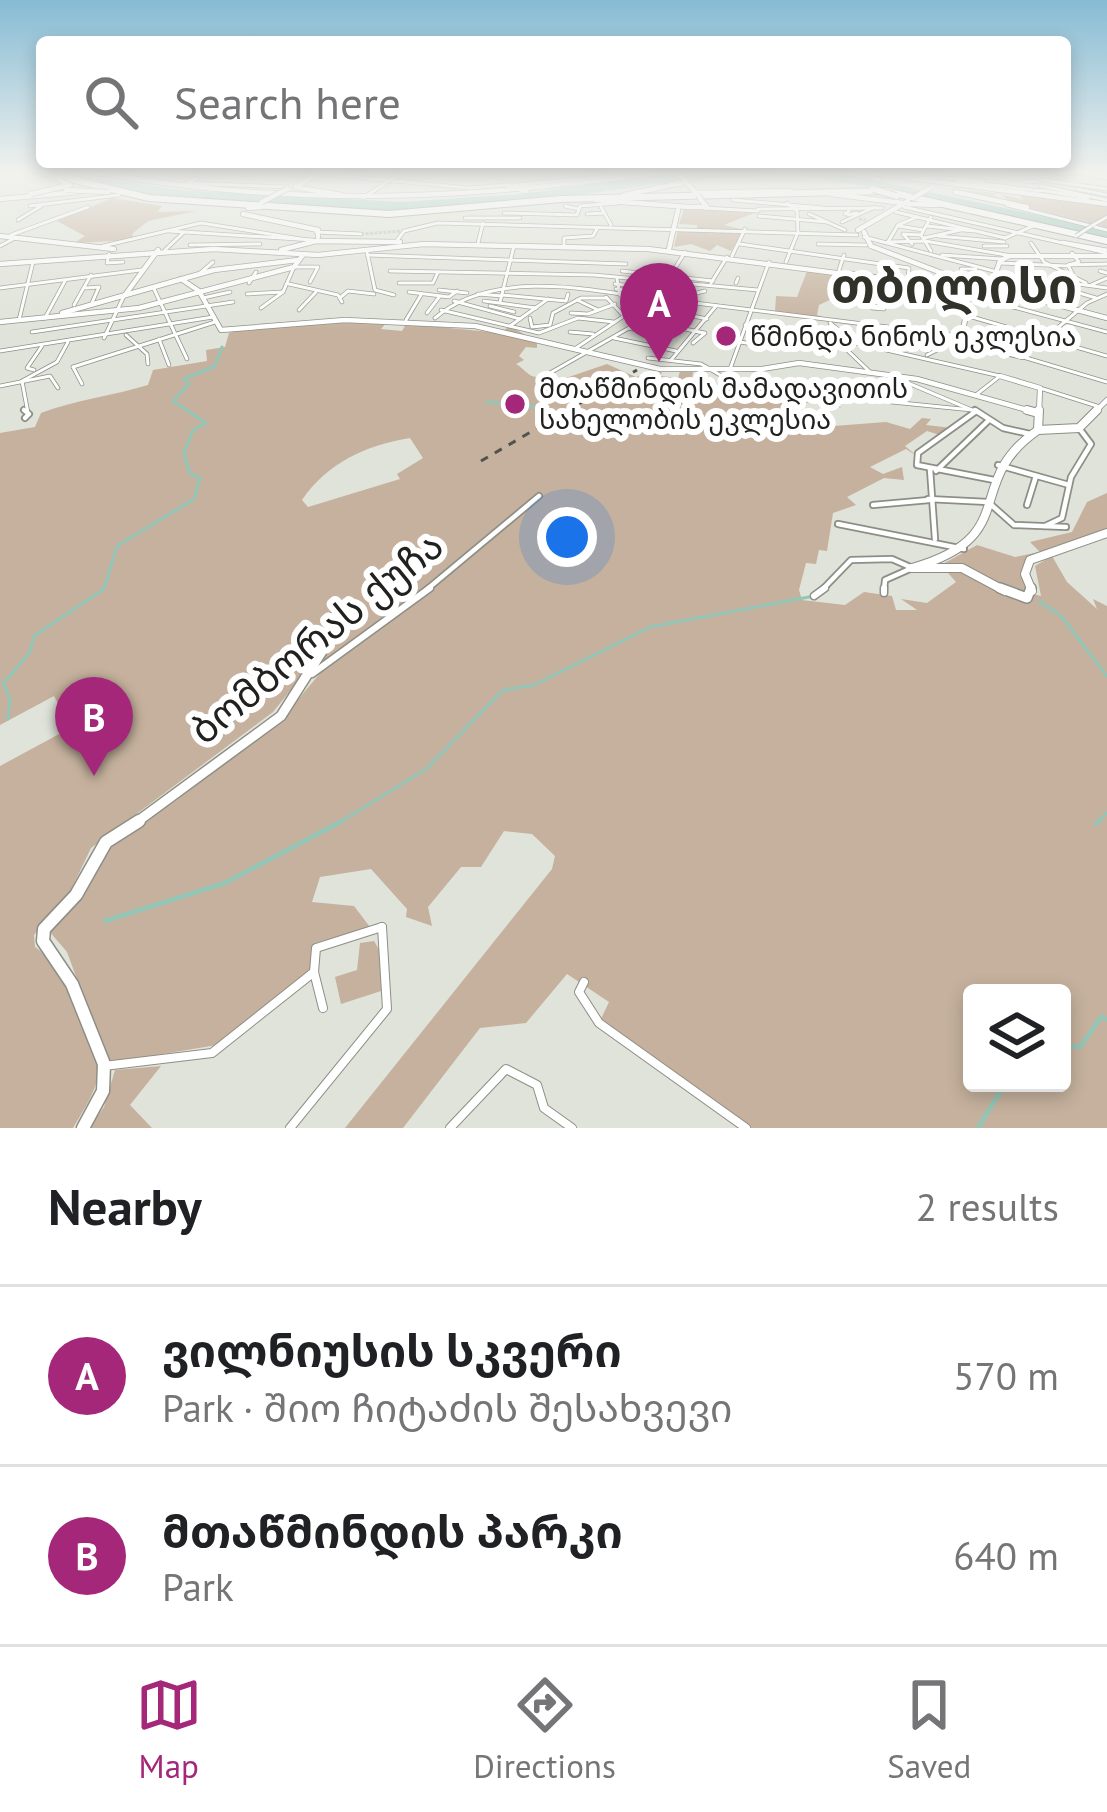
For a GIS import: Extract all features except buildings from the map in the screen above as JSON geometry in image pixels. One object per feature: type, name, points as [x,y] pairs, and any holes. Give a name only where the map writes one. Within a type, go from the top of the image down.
[{"type":"highway","points":[[1027,226],[1107,248]]},
{"type":"highway","points":[[1037,226],[1107,248]]},
{"type":"main road","points":[[292,226],[313,237],[397,244],[669,249],[968,288],[966,282],[862,237]]},
{"type":"main road","points":[[862,237],[867,226]]},
{"type":"main road","points":[[862,237],[876,226]]},
{"type":"main road","points":[[0,235],[160,251],[257,247],[301,256],[365,253],[397,244]]},
{"type":"main road","points":[[285,252],[313,237]]},
{"type":"main road","points":[[285,252],[313,237]]},
{"type":"main road","points":[[301,256],[313,237]]},
{"type":"main road","points":[[862,237],[937,272],[951,284]]},
{"type":"main road","points":[[285,252],[315,242],[514,243]]},
{"type":"main road","points":[[90,255],[103,250],[95,246]]},
{"type":"main road","points":[[567,246],[685,252],[925,281],[937,272]]},
{"type":"main road","points":[[0,264],[134,248]]},
{"type":"street","points":[[0,246],[41,226]]},
{"type":"street","points":[[134,248],[180,226]]},
{"type":"street","points":[[207,226],[313,237]]},
{"type":"street","points":[[420,227],[431,226]]},
{"type":"street","points":[[397,244],[404,231],[435,226]]},
{"type":"street","points":[[478,243],[483,226]]},
{"type":"street","points":[[502,226],[829,233],[847,226]]},
{"type":"street","points":[[669,249],[675,226]]},
{"type":"street","points":[[711,282],[748,226]]},
{"type":"street","points":[[786,262],[798,226]]},
{"type":"street","points":[[834,226],[881,243],[982,268],[1014,286]]},
{"type":"street","points":[[888,242],[899,226]]},
{"type":"street","points":[[896,227],[946,226]]},
{"type":"street","points":[[956,226],[961,230]]},
{"type":"street","points":[[960,226],[978,231]]},
{"type":"street","points":[[983,226],[1024,255]]},
{"type":"street","points":[[982,248],[1005,243],[1033,226]]},
{"type":"street","points":[[1062,242],[1092,226]]},
{"type":"street","points":[[570,262],[564,238],[593,236],[598,227]]},
{"type":"street","points":[[927,227],[938,236],[1005,243]]},
{"type":"street","points":[[902,243],[927,227]]},
{"type":"street","points":[[927,227],[944,247],[982,248],[1012,256]]},
{"type":"street","points":[[927,227],[938,256]]},
{"type":"street","points":[[832,254],[842,230]]},
{"type":"street","points":[[938,236],[961,230],[994,231],[1107,248]]},
{"type":"street","points":[[165,231],[268,238],[361,233]]},
{"type":"street","points":[[104,338],[141,270],[184,232]]},
{"type":"street","points":[[188,248],[205,234]]},
{"type":"street","points":[[818,244],[835,246],[862,237]]},
{"type":"street","points":[[257,247],[268,238]]},
{"type":"street","points":[[957,238],[960,253]]},
{"type":"street","points":[[1071,240],[1107,248]]},
{"type":"street","points":[[796,241],[810,242]]},
{"type":"street","points":[[1031,242],[1037,255],[1064,273]]},
{"type":"street","points":[[489,308],[500,297],[514,243]]},
{"type":"street","points":[[881,243],[912,244]]},
{"type":"street","points":[[740,244],[908,267],[908,278]]},
{"type":"street","points":[[636,248],[615,287],[646,320],[706,333],[693,344]]},
{"type":"street","points":[[982,248],[985,259]]},
{"type":"street","points":[[985,259],[998,262],[1012,256],[1107,248]]},
{"type":"street","points":[[668,290],[670,276],[685,252]]},
{"type":"street","points":[[378,292],[365,253],[626,264]]},
{"type":"street","points":[[109,254],[107,263],[123,262],[118,272]]},
{"type":"street","points":[[1068,265],[1078,262],[1072,254]]},
{"type":"street","points":[[839,270],[844,255]]},
{"type":"street","points":[[261,308],[283,292],[301,256]]},
{"type":"street","points":[[47,316],[199,274],[301,256]]},
{"type":"street","points":[[938,256],[1105,270]]},
{"type":"street","points":[[19,320],[34,261]]},
{"type":"street","points":[[199,274],[213,262]]},
{"type":"street","points":[[578,262],[594,275]]},
{"type":"street","points":[[730,369],[769,262]]},
{"type":"street","points":[[997,274],[998,262]]},
{"type":"street","points":[[1068,265],[1073,275]]},
{"type":"street","points":[[201,295],[256,272],[318,267],[310,282]]},
{"type":"street","points":[[961,268],[982,268]]},
{"type":"street","points":[[0,288],[141,270]]},
{"type":"street","points":[[1090,288],[1105,270]]},
{"type":"street","points":[[391,281],[393,271],[594,275],[701,284],[738,278],[758,290]]},
{"type":"street","points":[[622,271],[711,282]]},
{"type":"street","points":[[1047,271],[1073,275],[1104,296]]},
{"type":"street","points":[[250,283],[256,272]]},
{"type":"street","points":[[399,283],[433,283],[438,272]]},
{"type":"street","points":[[74,305],[92,274]]},
{"type":"street","points":[[982,285],[997,274],[1090,288]]},
{"type":"street","points":[[47,316],[67,278]]},
{"type":"street","points":[[181,279],[201,295],[224,330],[261,323],[344,320],[475,326],[661,369],[703,366],[734,382],[770,381],[832,396],[973,411]]},
{"type":"street","points":[[966,282],[1107,318]]},
{"type":"street","points":[[286,283],[342,299],[348,291],[394,295]]},
{"type":"street","points":[[1068,283],[1069,290],[1104,296]]},
{"type":"street","points":[[701,284],[705,291],[701,304]]},
{"type":"street","points":[[951,284],[968,295],[1107,332]]},
{"type":"street","points":[[86,288],[99,287],[91,305]]},
{"type":"street","points":[[154,287],[187,359]]},
{"type":"street","points":[[615,287],[701,304],[959,338],[1107,382]]},
{"type":"street","points":[[409,292],[476,292],[553,313],[615,287],[705,291]]},
{"type":"street","points":[[0,322],[114,313],[230,292]]},
{"type":"street","points":[[248,294],[283,292]]},
{"type":"street","points":[[299,310],[316,292]]},
{"type":"street","points":[[434,318],[452,300],[476,292]]},
{"type":"street","points":[[513,329],[536,309],[566,301],[568,292]]},
{"type":"street","points":[[484,301],[568,292],[678,300]]},
{"type":"street","points":[[544,377],[694,292]]},
{"type":"street","points":[[1067,299],[1079,292]]},
{"type":"street","points":[[406,320],[422,293]]},
{"type":"street","points":[[427,313],[440,293]]},
{"type":"street","points":[[604,295],[624,316]]},
{"type":"street","points":[[921,357],[959,338],[968,295]]},
{"type":"street","points":[[977,394],[1078,310],[1104,296]]},
{"type":"street","points":[[500,297],[518,308]]},
{"type":"street","points":[[177,298],[184,311]]},
{"type":"street","points":[[452,300],[520,320]]},
{"type":"street","points":[[579,301],[598,310]]},
{"type":"street","points":[[32,332],[110,325],[233,302]]},
{"type":"street","points":[[489,308],[598,310],[615,304]]},
{"type":"street","points":[[671,360],[710,320],[716,306]]},
{"type":"street","points":[[508,316],[518,308]]},
{"type":"street","points":[[576,347],[639,308]]},
{"type":"street","points":[[536,309],[547,320],[550,325],[532,327],[536,309]]},
{"type":"street","points":[[441,310],[513,329],[547,332],[580,318],[614,322]]},
{"type":"street","points":[[666,310],[710,320]]},
{"type":"street","points":[[883,310],[885,326]]},
{"type":"street","points":[[547,320],[553,313]]},
{"type":"street","points":[[965,315],[1107,356]]},
{"type":"street","points":[[825,319],[848,340]]},
{"type":"street","points":[[1,352],[214,320]]},
{"type":"street","points":[[73,368],[214,320]]},
{"type":"street","points":[[649,345],[664,324]]},
{"type":"street","points":[[746,325],[848,340],[1000,376],[1100,407]]},
{"type":"street","points":[[629,328],[655,335]]},
{"type":"street","points":[[570,332],[594,334]]},
{"type":"street","points":[[126,335],[140,346],[148,364]]},
{"type":"street","points":[[614,338],[676,351]]},
{"type":"street","points":[[159,339],[169,365]]},
{"type":"street","points":[[848,340],[845,348],[872,373]]},
{"type":"street","points":[[739,342],[770,347]]},
{"type":"street","points":[[22,381],[57,362],[68,343]]},
{"type":"street","points":[[37,370],[27,368],[42,346]]},
{"type":"street","points":[[647,358],[730,369],[799,363],[891,375],[1038,413]]},
{"type":"street","points":[[91,370],[93,360]]},
{"type":"street","points":[[57,362],[73,368],[82,384]]},
{"type":"street","points":[[891,375],[998,426],[1034,432],[1078,428],[1107,400]]},
{"type":"street","points":[[0,386],[50,376],[58,388]]},
{"type":"street","points":[[22,381],[23,409],[29,414],[25,418]]},
{"type":"street","points":[[884,593],[885,580],[964,549],[988,502],[998,465],[1034,432],[1040,388]]},
{"type":"street","points":[[973,411],[918,453],[918,466],[994,480]]},
{"type":"street","points":[[935,539],[928,500],[933,470],[988,421]]},
{"type":"street","points":[[1042,528],[1061,518],[1069,485],[1091,444],[1078,428]]},
{"type":"street","points":[[998,465],[1069,485]]},
{"type":"street","points":[[1027,505],[1036,476]]},
{"type":"street","name":"ბომბორას ქუჩა","points":[[104,1066],[60,955],[44,941],[44,929],[76,895],[106,842],[181,794],[210,765],[281,716],[310,676],[443,577],[539,496]]},
{"type":"street","points":[[873,505],[988,502],[1010,523],[1066,527]]},
{"type":"street","points":[[838,524],[891,536],[935,539],[964,549]]},
{"type":"street","points":[[814,596],[845,572],[851,560],[892,559],[931,573],[964,568],[1006,593],[1027,598],[1033,592],[1025,574],[1030,560],[1107,533]]},
{"type":"street","points":[[310,676],[338,626]]},
{"type":"street","points":[[290,1128],[387,1009],[384,928],[319,945],[313,954],[314,971],[322,984],[323,1008]]},
{"type":"street","points":[[83,1128],[98,1105],[106,1081],[104,1066],[212,1053],[314,971]]},
{"type":"street","points":[[584,982],[579,992],[598,1023],[746,1128]]},
{"type":"street","points":[[450,1128],[506,1069],[537,1085],[544,1108],[572,1128]]},
{"type":"shaded area","points":[[66,226],[142,226],[132,234],[135,240],[74,243],[85,236]]},
{"type":"shaded area","points":[[697,226],[727,226],[744,230],[731,251],[717,245],[710,251],[691,244],[674,247],[678,230],[697,230]]},
{"type":"shaded area","points":[[807,271],[836,274],[837,284],[850,287],[853,298],[838,296],[819,305],[817,315],[829,319],[775,312],[776,296],[797,297]]},
{"type":"shaded area","points":[[307,322],[386,323],[381,329],[402,331],[405,326],[399,323],[500,333],[510,326],[537,342],[537,348],[526,347],[519,356],[524,360],[516,364],[534,377],[551,374],[560,380],[607,364],[636,377],[662,369],[661,376],[678,378],[681,368],[694,367],[692,378],[702,380],[700,388],[775,383],[774,389],[801,400],[823,393],[796,384],[799,381],[846,391],[831,397],[841,408],[822,400],[794,405],[834,426],[886,422],[910,429],[922,418],[931,419],[926,425],[952,428],[943,436],[927,431],[905,446],[917,456],[906,449],[870,467],[883,474],[902,467],[904,480],[884,478],[847,497],[856,505],[833,513],[827,551],[819,550],[816,564],[806,563],[799,590],[802,600],[845,605],[864,592],[892,596],[896,610],[917,610],[901,599],[927,603],[956,582],[941,565],[977,545],[1015,557],[1040,552],[1030,542],[1072,532],[1087,502],[1107,493],[1107,533],[1036,557],[1025,571],[1033,594],[1041,596],[1035,566],[1052,556],[1067,582],[1097,609],[1093,599],[1107,606],[1107,1128],[746,1128],[599,1023],[609,1002],[567,974],[526,1023],[480,1028],[403,1128],[345,1128],[552,869],[555,856],[532,834],[504,831],[481,867],[461,867],[428,907],[432,926],[406,917],[407,909],[371,869],[320,877],[312,902],[354,906],[370,927],[315,943],[311,970],[223,1044],[108,1063],[67,952],[49,931],[114,839],[174,802],[286,714],[321,672],[307,670],[273,712],[91,848],[69,894],[34,935],[35,947],[66,986],[86,1026],[97,1062],[96,1082],[73,1128],[0,1128],[0,766],[87,719],[79,706],[63,713],[54,696],[0,725],[0,433],[35,427],[41,413],[148,385],[153,370],[207,361],[206,350],[225,347],[229,333],[258,324]],"holes":[[[410,438],[423,458],[397,474],[400,479],[308,507],[302,500],[336,466],[378,445]]]},
{"type":"shaded area","points":[[374,941],[380,951],[381,991],[341,1004],[335,977],[357,970],[360,943]]},
{"type":"shaded area","points":[[161,1066],[130,1105],[152,1128],[89,1128],[104,1107],[115,1070]]},
{"type":"water","points":[[1052,226],[1107,230],[1107,239]]},
{"type":"waterway","points":[[8,719],[10,698],[3,684],[30,652],[34,636],[104,589],[117,546],[194,499],[200,478],[190,474],[184,453],[193,430],[206,423],[173,401],[189,384],[184,379],[215,366],[222,347]]},
{"type":"waterway","points":[[487,402],[536,407]]},
{"type":"waterway","points":[[539,406],[546,403]]},
{"type":"waterway","points":[[341,822],[426,769],[503,690],[534,685],[650,627],[809,597]]},
{"type":"waterway","points":[[1039,601],[1061,616],[1107,676]]},
{"type":"waterway","points":[[1096,824],[1107,813]]},
{"type":"waterway","points":[[105,921],[225,883],[341,822]]},
{"type":"waterway","points":[[337,824],[341,822]]},
{"type":"waterway","points":[[1071,1046],[1080,1047],[1101,1017],[1107,1019]]},
{"type":"waterway","points":[[978,1128],[1000,1092]]},
{"type":"tunnel","points":[[361,234],[403,231]]},
{"type":"railway","points":[[481,461],[637,370]]},
{"type":"place","name":"წმინდა ნინოს ეკლესია","points":[[726,336]]},
{"type":"place","name":"ვილნიუსის სკვერი","points":[[659,362]]},
{"type":"place","name":"მთაწმინდის მამადავითის სახელობის ეკლესია","points":[[515,404]]},
{"type":"place","name":"მთაწმინდის პარკი","points":[[94,776]]},
{"type":"district","name":"თბილისი","points":[[954,285]]}]
